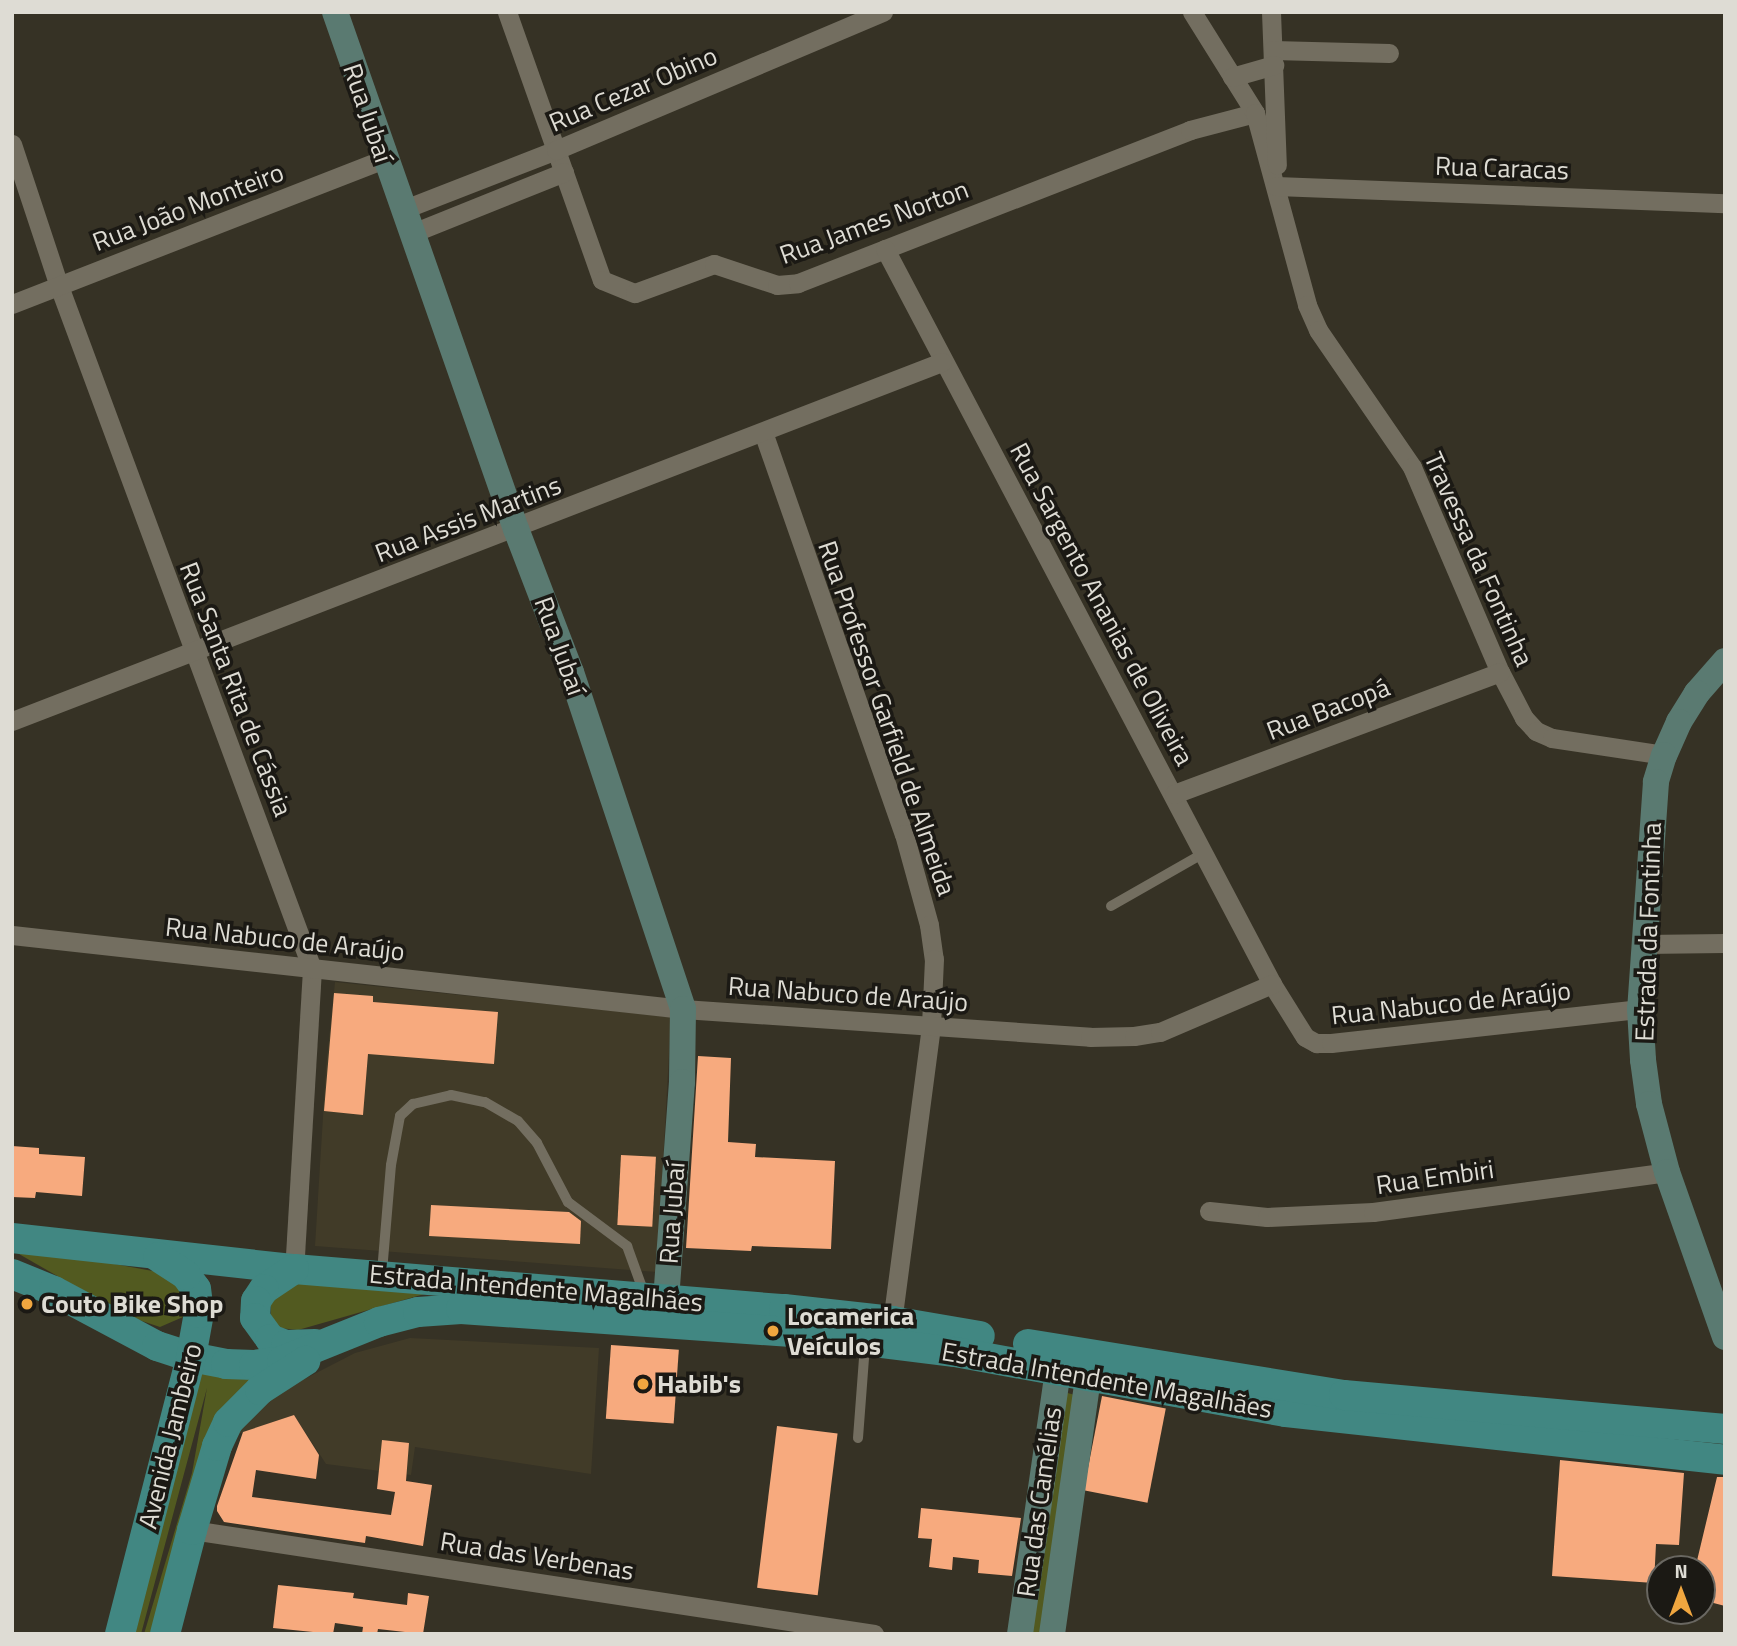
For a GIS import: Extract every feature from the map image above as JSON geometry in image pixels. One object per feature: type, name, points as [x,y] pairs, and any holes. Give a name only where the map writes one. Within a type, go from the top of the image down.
[{"type":"main road","name":"Estrada Intendente Magalhães","points":[[12,1238],[156,1256],[656,1297],[892,1321],[1344,1395],[1725,1429]]},
{"type":"main road","name":"Avenida Jambeiro","points":[[120,1634],[191,1357],[199,1313],[196,1289],[186,1275],[156,1256]]},
{"type":"main road","points":[[294,1269],[264,1289],[256,1301],[255,1318],[260,1329],[270,1339],[286,1345],[334,1342]]},
{"type":"main road","name":"Estrada Intendente Magalhães","points":[[12,1274],[54,1291],[157,1346],[191,1357],[254,1365],[282,1361],[379,1322],[418,1312],[461,1309],[802,1333],[955,1352],[1299,1413],[1725,1460]]},
{"type":"main road","name":"Avenida Jambeiro","points":[[165,1634],[192,1530],[217,1446],[228,1422],[260,1390],[334,1342]]},
{"type":"street","name":"Rua Jubaí","points":[[335,12],[406,222],[516,529],[571,672],[683,1009],[682,1082],[656,1297]]},
{"type":"street","name":"Rua James Norton","points":[[507,12],[602,280],[624,291],[644,292],[714,264],[768,283],[787,285],[1190,130],[1255,113]]},
{"type":"street","name":"Rua Cezar Obino","points":[[406,222],[556,150],[883,12]]},
{"type":"street","name":"Travessa da Fontinha","points":[[1192,12],[1255,113],[1307,305],[1318,330],[1412,467],[1500,672],[1524,718],[1536,731],[1577,744],[1664,755]]},
{"type":"street","name":"Travessa da Fontinha","points":[[1271,12],[1278,163],[1275,181]]},
{"type":"street","points":[[1232,77],[1274,57],[1389,53]]},
{"type":"street","name":"Rua Santa Rita de Cássia","points":[[12,145],[59,286],[312,969],[294,1269]]},
{"type":"street","name":"Rua João Monteiro","points":[[12,304],[384,159]]},
{"type":"street","name":"Rua Cezar Obino","points":[[406,222],[564,172]]},
{"type":"street","name":"Rua Caracas","points":[[1275,181],[1725,203]]},
{"type":"street","name":"Rua Sargento Ananias de Oliveira","points":[[885,249],[942,362],[1174,794],[1272,984]]},
{"type":"street","name":"Rua Assis Martins","points":[[12,721],[516,529],[942,362]]},
{"type":"street","name":"Rua Professor Garfield de Almeida","points":[[763,432],[904,834],[919,886],[934,959],[931,1026],[892,1321]]},
{"type":"street","name":"Estrada da Fontinha","points":[[1725,661],[1697,693],[1664,755],[1652,815],[1640,1009],[1649,1104],[1667,1172],[1725,1337]]},
{"type":"street","name":"Rua Bacopá","points":[[1174,794],[1500,672]]},
{"type":"street","name":"Rua Nabuco de Araújo","points":[[12,935],[683,1009],[1090,1037],[1134,1037],[1187,1022],[1272,984],[1300,1032],[1310,1041],[1323,1044],[1640,1009]]},
{"type":"street","points":[[1643,944],[1725,943]]},
{"type":"street","name":"Rua Embiri","points":[[1209,1211],[1267,1217],[1362,1213],[1667,1172]]},
{"type":"street","name":"Rua das Camélias","points":[[1020,1634],[1058,1370]]},
{"type":"street","name":"Rua das Camélias","points":[[1052,1634],[1088,1377]]},
{"type":"street","name":"Rua das Verbenas","points":[[192,1530],[874,1634]]},
{"type":"lane","points":[[1111,906],[1204,853]]},
{"type":"lane","points":[[381,1276],[391,1165],[400,1116],[413,1104],[451,1095],[485,1102],[518,1121],[537,1143],[568,1202],[627,1246],[656,1297]]},
{"type":"lane","points":[[858,1438],[865,1341]]},
{"type":"shaded area","points":[[335,982],[671,1017],[657,1272],[315,1246],[326,1068]]},
{"type":"shaded area","points":[[410,1338],[599,1348],[591,1474],[415,1447],[411,1475],[326,1464],[294,1415],[238,1434],[258,1403],[355,1353]]},
{"type":"green space","points":[[12,1245],[158,1272],[183,1287],[186,1305],[183,1317],[160,1327],[127,1316],[12,1250]]},
{"type":"green space","points":[[304,1280],[435,1291],[298,1330],[279,1328],[271,1315],[271,1300]]},
{"type":"green space","points":[[278,1369],[246,1390],[160,1634],[144,1634],[192,1473],[207,1388],[141,1634],[123,1634],[191,1371]]},
{"type":"green space","points":[[1064,1392],[1075,1395],[1045,1634],[1026,1634]]},
{"type":"building","points":[[334,993],[373,996],[373,1002],[498,1012],[494,1064],[368,1054],[363,1115],[324,1111]]},
{"type":"building","points":[[698,1056],[731,1058],[728,1142],[756,1144],[755,1157],[835,1161],[831,1249],[752,1246],[751,1251],[686,1248]]},
{"type":"building","points":[[12,1146],[39,1148],[39,1154],[85,1157],[82,1196],[36,1192],[35,1198],[12,1197]]},
{"type":"building","points":[[621,1155],[656,1157],[652,1227],[617,1225]]},
{"type":"building","points":[[431,1205],[569,1212],[581,1221],[580,1244],[429,1236]]},
{"type":"building","name":"Habib's","points":[[611,1345],[679,1350],[674,1424],[606,1419]]},
{"type":"building","points":[[1102,1396],[1166,1408],[1147,1503],[1084,1490]]},
{"type":"building","points":[[294,1415],[319,1455],[316,1479],[256,1470],[252,1497],[391,1515],[395,1492],[377,1489],[382,1440],[409,1443],[406,1481],[432,1485],[423,1546],[366,1536],[365,1543],[224,1522],[217,1506],[243,1432]]},
{"type":"building","points":[[777,1426],[838,1433],[818,1595],[757,1588]]},
{"type":"building","points":[[1560,1460],[1684,1473],[1679,1545],[1656,1544],[1655,1555],[1646,1555],[1646,1582],[1552,1576]]},
{"type":"building","points":[[1717,1477],[1725,1477],[1725,1606],[1716,1604],[1716,1555],[1698,1555]]},
{"type":"building","points":[[921,1508],[1021,1518],[1012,1576],[978,1573],[979,1560],[953,1557],[952,1570],[929,1567],[932,1539],[918,1538]]},
{"type":"building","points":[[278,1585],[354,1593],[353,1598],[407,1605],[408,1593],[429,1596],[423,1634],[378,1629],[377,1634],[362,1634],[363,1627],[335,1623],[333,1634],[273,1628]]},
{"type":"place","name":"Couto Bike Shop","points":[[27,1304]]},
{"type":"place","name":"Locamerica Veículos","points":[[773,1331]]},
{"type":"place","name":"Habib's","points":[[643,1384]]}]
